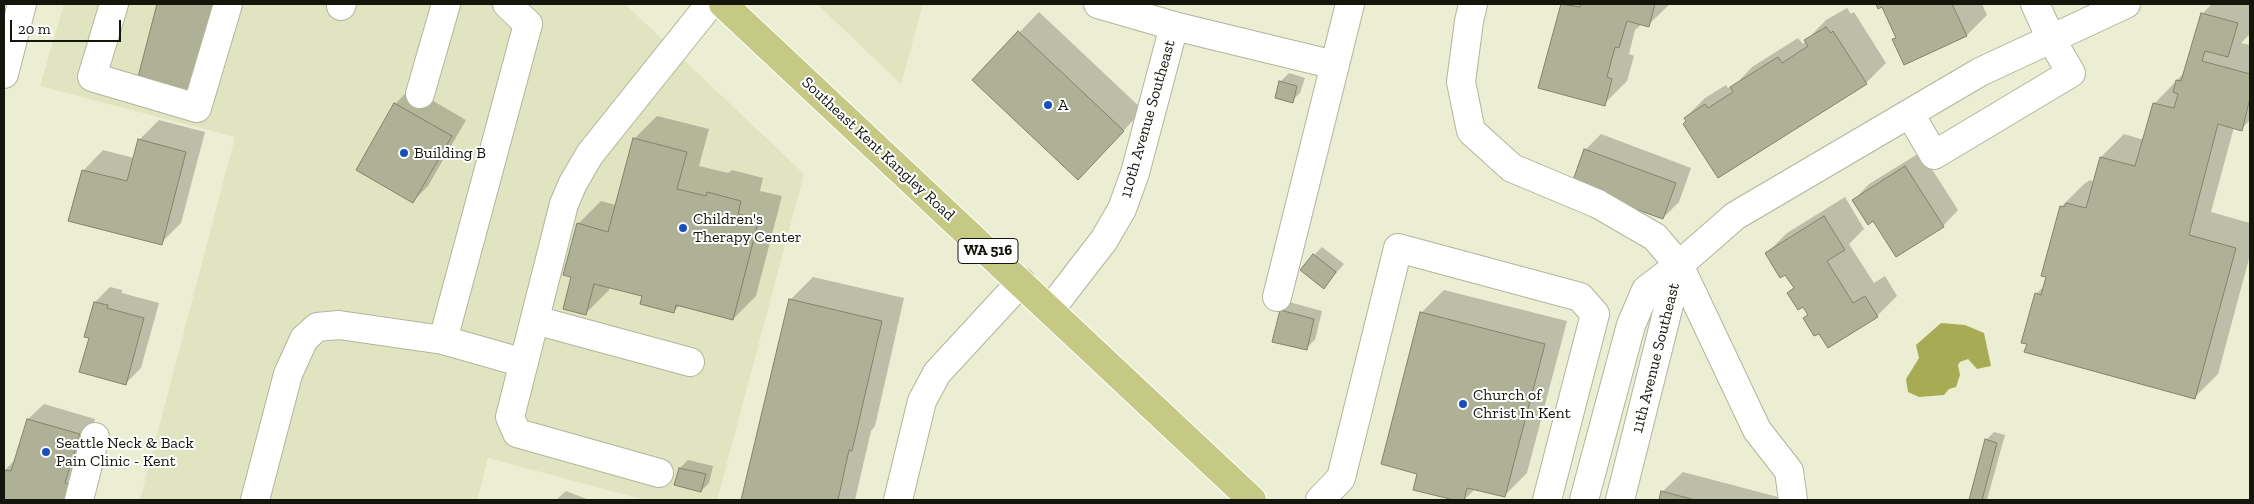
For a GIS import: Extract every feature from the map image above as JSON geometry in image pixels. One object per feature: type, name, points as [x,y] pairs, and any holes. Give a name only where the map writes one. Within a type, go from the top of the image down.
[{"type":"main road","name":"Southeast Kent Kangley Road","points":[[723,4],[1252,500]]},
{"type":"street","points":[[4,74],[22,4]]},
{"type":"street","points":[[112,4],[92,77],[196,108],[228,4]]},
{"type":"street","points":[[420,94],[446,4]]},
{"type":"street","points":[[443,340],[528,24],[507,4]]},
{"type":"street","points":[[659,473],[517,433],[510,416],[564,204],[573,183],[590,154],[710,4]]},
{"type":"street","points":[[1098,4],[1174,26],[1335,66]]},
{"type":"street","points":[[1277,297],[1350,4]]},
{"type":"street","points":[[1473,4],[1461,82],[1471,131],[1512,168],[1598,204],[1655,237],[1679,265],[1756,430],[1789,471],[1793,500]]},
{"type":"street","points":[[1910,114],[1934,155],[2071,73],[2051,39],[2035,4]]},
{"type":"street","points":[[1679,265],[1735,216],[1980,72],[2126,4]]},
{"type":"street","name":"110th Avenue Southeast","points":[[1050,310],[1104,240],[1122,208],[1135,173],[1174,26]]},
{"type":"street","points":[[1320,500],[1341,478],[1398,248],[1580,298],[1594,314],[1547,500]]},
{"type":"street","name":"11th Avenue Southeast","points":[[1584,500],[1631,325],[1646,290],[1679,265]]},
{"type":"street","name":"11th Avenue Southeast","points":[[1620,500],[1679,265]]},
{"type":"street","points":[[898,500],[922,401],[937,373],[1021,282]]},
{"type":"street","points":[[535,320],[690,362]]},
{"type":"street","points":[[255,500],[288,374],[304,340],[318,327],[339,325],[443,340],[524,363]]},
{"type":"street","points":[[79,500],[95,437]]},
{"type":"shaded area","points":[[64,4],[625,4],[804,174],[717,500],[645,500],[488,458],[477,500],[140,500],[235,137],[40,86]]},
{"type":"shaded area","points":[[817,4],[923,4],[901,84]]},
{"type":"shaded area","points":[[1941,323],[1965,325],[1984,333],[1991,366],[1977,369],[1968,359],[1960,362],[1958,365],[1960,375],[1956,387],[1949,389],[1944,395],[1919,397],[1908,392],[1906,379],[1919,358],[1916,345]]},
{"type":"building","points":[[157,4],[213,4],[190,94],[137,81]]},
{"type":"building","points":[[1561,4],[1580,7],[1581,4],[1655,4],[1649,27],[1627,21],[1619,48],[1615,47],[1607,77],[1612,79],[1605,106],[1538,88]]},
{"type":"building","points":[[1876,4],[1952,4],[1967,36],[1904,65],[1892,39],[1896,38],[1882,7],[1878,9]]},
{"type":"building","points":[[2201,13],[2238,23],[2228,57],[2205,51],[2202,61],[2250,74],[2250,98],[2242,131],[2218,124],[2189,235],[2236,248],[2195,399],[2024,352],[2027,344],[2021,343],[2035,293],[2041,295],[2046,277],[2041,276],[2060,206],[2064,207],[2066,203],[2086,208],[2100,157],[2135,166],[2153,103],[2174,108],[2178,94],[2173,92],[2176,80],[2181,81]]},
{"type":"building","points":[[1826,27],[1831,33],[1833,31],[1867,84],[1718,178],[1683,124],[1686,121],[1684,118],[1705,104],[1708,108],[1733,92],[1730,87],[1778,57],[1782,63],[1808,46],[1804,40]]},
{"type":"building","name":"A","points":[[1018,31],[1124,131],[1078,180],[972,80]]},
{"type":"building","points":[[1279,81],[1297,86],[1293,103],[1275,98]]},
{"type":"building","name":"Building B","points":[[394,103],[452,136],[413,203],[356,170]]},
{"type":"building","name":"Children's Therapy Center","points":[[633,138],[687,152],[677,189],[706,196],[707,192],[741,201],[738,214],[759,219],[733,320],[676,305],[674,313],[640,304],[642,296],[594,284],[586,315],[563,309],[571,277],[563,275],[577,223],[608,232]]},
{"type":"building","points":[[138,139],[186,152],[162,245],[68,221],[82,170],[127,181]]},
{"type":"building","points":[[1584,149],[1676,183],[1663,219],[1571,186]]},
{"type":"building","points":[[1905,166],[1944,227],[1896,257],[1873,221],[1868,225],[1852,200]]},
{"type":"building","points":[[1824,216],[1845,250],[1827,261],[1853,303],[1865,296],[1878,317],[1828,348],[1819,334],[1814,336],[1803,318],[1808,315],[1803,307],[1798,310],[1787,293],[1794,288],[1785,275],[1780,278],[1765,253]]},
{"type":"building","points":[[1313,254],[1336,272],[1324,289],[1300,270]]},
{"type":"building","points":[[789,299],[882,321],[852,451],[849,450],[838,500],[741,500]]},
{"type":"building","points":[[94,302],[108,305],[107,308],[144,318],[126,385],[79,372],[89,338],[84,337]]},
{"type":"building","points":[[1280,310],[1314,319],[1307,350],[1272,342]]},
{"type":"building","name":"Church of Christ In Kent","points":[[1420,312],[1545,344],[1505,497],[1467,488],[1464,500],[1454,500],[1413,490],[1417,474],[1381,464]]},
{"type":"building","name":"Seattle Neck & Back Pain Clinic - Kent","points":[[27,419],[80,434],[65,483],[79,487],[75,500],[4,500],[4,470],[11,471]]},
{"type":"building","points":[[1985,439],[1997,443],[1982,500],[1969,500]]},
{"type":"building","points":[[679,468],[706,474],[701,492],[674,485]]},
{"type":"building","points":[[1661,491],[1695,500],[1659,500]]},
{"type":"place","name":"A","points":[[1048,105]]},
{"type":"place","name":"Building B","points":[[404,153]]},
{"type":"place","name":"Children's Therapy Center","points":[[683,228]]},
{"type":"place","name":"Church of Christ In Kent","points":[[1463,404]]},
{"type":"place","name":"Seattle Neck & Back Pain Clinic - Kent","points":[[46,452]]}]
